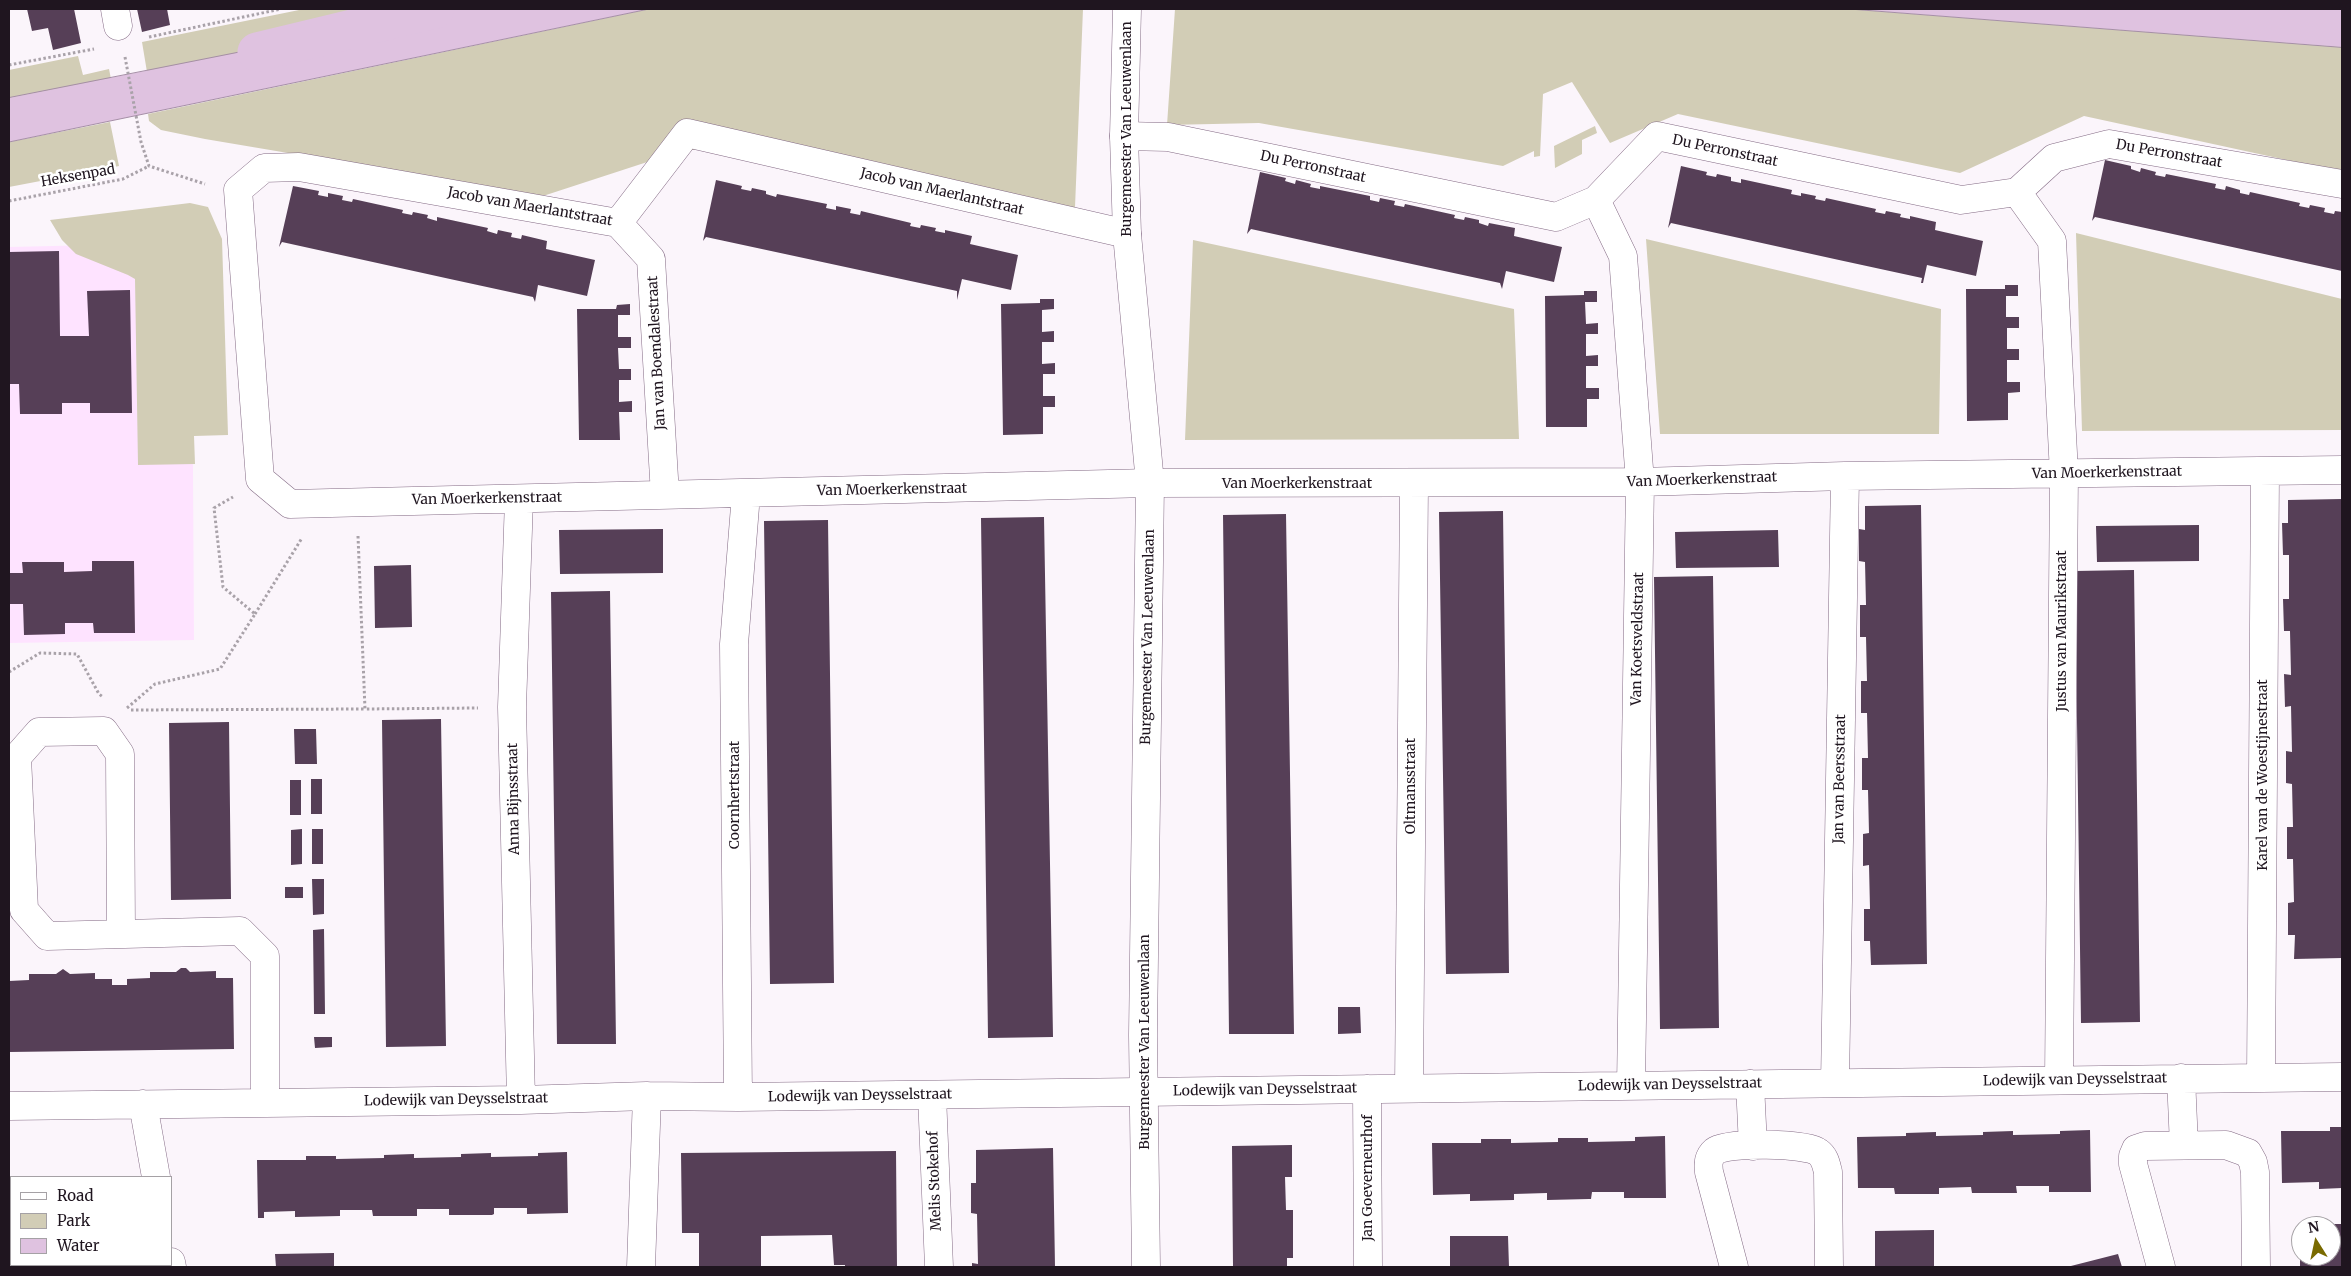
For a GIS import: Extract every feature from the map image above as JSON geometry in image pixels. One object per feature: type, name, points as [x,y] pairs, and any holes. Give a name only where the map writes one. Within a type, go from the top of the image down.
[{"type":"street","name":"Burgemeester Van Leeuwenlaan","points":[[1128,9],[1124,136],[1127,234],[1150,484],[1144,1092],[1146,1267]]},
{"type":"street","name":"Jacob van Maerlantstraat","points":[[238,190],[264,168],[299,167],[618,223],[687,133],[1127,234]]},
{"type":"street","name":"Du Perronstraat","points":[[1124,136],[1168,137],[1556,217],[1596,200],[1657,136],[1961,200],[2017,192],[2054,158],[2109,144],[2342,184]]},
{"type":"street","points":[[238,190],[261,480]]},
{"type":"street","name":"Justus van Maurikstraat","points":[[2017,192],[2052,241],[2064,473],[2060,1080]]},
{"type":"street","name":"Van Koetsveldstraat","points":[[1596,200],[1623,256],[1640,482],[1632,1086]]},
{"type":"street","name":"Jan van Boendalestraat","points":[[618,223],[651,259],[665,496]]},
{"type":"street","name":"Van Moerkerkenstraat","points":[[261,480],[290,504],[1150,484],[1640,482],[1845,476],[2342,470]]},
{"type":"street","name":"Karel van de Woestijnestraat","points":[[2261,1078],[2265,472]]},
{"type":"street","name":"Jan van Beersstraat","points":[[1835,1083],[1845,476]]},
{"type":"street","name":"Oltmansstraat","points":[[1409,1088],[1414,484]]},
{"type":"street","name":"Coornhertstraat","points":[[738,1097],[734,644],[746,494]]},
{"type":"street","name":"Anna Bijnsstraat","points":[[519,499],[512,707],[521,1100]]},
{"type":"street","points":[[121,934],[120,754],[104,731],[39,732],[17,757],[24,910],[47,936],[240,931],[265,956],[265,1103]]},
{"type":"street","name":"Lodewijk van Deysselstraat","points":[[9,1106],[521,1100],[647,1096],[738,1097],[2342,1077]]},
{"type":"street","points":[[2181,1078],[2184,1145]]},
{"type":"street","points":[[1750,1084],[1753,1146]]},
{"type":"street","name":"Jan Goeverneurhof","points":[[1367,1089],[1368,1267]]},
{"type":"street","name":"Melis Stokehof","points":[[932,1094],[938,1267]]},
{"type":"street","points":[[642,1267],[647,1096]]},
{"type":"street","points":[[143,1104],[156,1176]]},
{"type":"street","points":[[2161,1267],[2133,1156],[2136,1149],[2145,1146],[2226,1145],[2239,1148],[2248,1153],[2255,1172],[2256,1267]]},
{"type":"street","points":[[1734,1267],[1708,1163],[1711,1156],[1722,1148],[1753,1146],[1802,1146],[1817,1150],[1824,1158],[1828,1172],[1829,1267]]},
{"type":"path","points":[[127,66],[141,142],[149,166],[196,183],[238,190]]},
{"type":"path","name":"Heksenpad","points":[[9,200],[123,179],[149,166]]},
{"type":"path","points":[[255,614],[223,587],[214,508],[261,480]]},
{"type":"path","points":[[365,709],[358,523],[374,502]]},
{"type":"path","points":[[126,710],[154,684],[220,669],[307,530]]},
{"type":"path","points":[[9,672],[40,653],[77,654],[99,694],[105,698]]},
{"type":"path","points":[[119,706],[126,710],[512,707]]},
{"type":"shaded area","points":[[141,244],[192,302],[194,640],[9,643],[9,247]]},
{"type":"green space","points":[[304,9],[454,9],[147,72],[142,42]]},
{"type":"green space","points":[[649,9],[1083,9],[1074,232],[704,149],[681,151],[543,196],[205,139],[161,130],[149,121],[148,114]]},
{"type":"green space","points":[[1175,9],[1850,9],[2342,47],[2342,172],[2084,116],[1960,173],[1678,114],[1610,143],[1572,82],[1543,94],[1540,156],[1534,157],[1534,151],[1503,166],[1259,123],[1167,125]]},
{"type":"green space","points":[[78,56],[83,75],[109,69],[111,79],[9,98],[9,70]]},
{"type":"green space","points":[[110,122],[119,166],[9,187],[9,142]]},
{"type":"green space","points":[[1595,126],[1597,133],[1582,140],[1582,154],[1555,168],[1554,146]]},
{"type":"green space","points":[[190,203],[208,207],[222,239],[228,435],[194,436],[195,464],[138,465],[135,279],[76,254],[62,240],[50,220]]},
{"type":"green space","points":[[2076,233],[2342,299],[2342,430],[2082,431]]},
{"type":"green space","points":[[1646,239],[1941,309],[1939,434],[1660,434]]},
{"type":"green space","points":[[1193,240],[1514,309],[1519,439],[1185,440]]},
{"type":"green space","points":[[90,1266],[91,1267],[45,1267]]},
{"type":"water","points":[[457,9],[649,9],[9,142],[9,98]]},
{"type":"water","points":[[1850,9],[2342,9],[2342,47]]},
{"type":"building","points":[[27,9],[74,9],[81,43],[53,50],[48,28],[32,31]]},
{"type":"building","points":[[137,9],[167,9],[170,25],[142,32]]},
{"type":"building","points":[[2105,160],[2131,166],[2131,169],[2140,172],[2141,168],[2156,172],[2155,175],[2165,177],[2166,174],[2216,184],[2215,188],[2225,190],[2226,186],[2240,190],[2240,193],[2249,195],[2250,192],[2300,203],[2299,206],[2309,208],[2310,205],[2325,208],[2324,212],[2334,214],[2335,211],[2342,212],[2342,271],[2095,217],[2092,221]]},
{"type":"building","points":[[1681,166],[1707,172],[1706,175],[1716,177],[1717,174],[1731,177],[1731,181],[1741,183],[1741,179],[1792,190],[1791,194],[1801,196],[1801,193],[1816,196],[1815,199],[1825,201],[1826,198],[1876,209],[1875,212],[1885,214],[1886,211],[1901,214],[1900,217],[1910,219],[1910,216],[1936,222],[1935,230],[1983,241],[1976,276],[1927,265],[1923,283],[1921,283],[1922,278],[1671,223],[1668,228]]},
{"type":"building","points":[[1260,172],[1286,178],[1285,181],[1295,184],[1296,180],[1311,184],[1310,187],[1320,189],[1320,186],[1370,196],[1370,200],[1379,202],[1380,198],[1395,201],[1394,205],[1404,207],[1405,204],[1455,215],[1454,218],[1464,220],[1465,217],[1479,220],[1479,223],[1488,226],[1489,223],[1515,228],[1514,236],[1562,247],[1554,282],[1506,271],[1502,289],[1500,283],[1251,229],[1247,234]]},
{"type":"building","points":[[716,180],[742,186],[741,189],[751,191],[752,188],[766,191],[766,194],[776,197],[777,194],[827,204],[826,208],[836,210],[836,206],[851,209],[850,213],[860,215],[861,211],[911,223],[910,226],[920,228],[921,225],[936,228],[935,231],[945,233],[945,230],[972,236],[970,244],[1018,255],[1011,290],[962,279],[957,300],[957,291],[706,237],[703,241]]},
{"type":"building","points":[[293,186],[319,191],[318,195],[328,197],[328,193],[343,196],[342,200],[352,202],[353,199],[403,210],[402,213],[412,215],[413,212],[428,215],[427,218],[437,221],[437,217],[488,228],[487,231],[497,234],[498,230],[512,233],[511,237],[521,239],[522,235],[547,241],[546,249],[595,260],[587,296],[538,285],[535,302],[533,297],[282,242],[279,247]]},
{"type":"building","points":[[59,251],[60,336],[89,336],[87,291],[130,290],[132,413],[90,413],[90,403],[62,403],[62,414],[20,414],[19,384],[9,384],[9,252]]},
{"type":"building","points":[[2005,285],[2018,285],[2018,296],[2006,296],[2006,317],[2019,317],[2019,328],[2007,328],[2007,349],[2019,349],[2019,360],[2007,360],[2007,382],[2020,382],[2020,392],[2008,393],[2008,420],[1967,421],[1966,289],[2005,289]]},
{"type":"building","points":[[1584,291],[1597,291],[1597,302],[1585,302],[1586,324],[1598,323],[1598,334],[1586,334],[1586,356],[1598,355],[1598,366],[1586,366],[1586,388],[1599,388],[1599,399],[1587,399],[1587,427],[1546,427],[1545,296],[1584,295]]},
{"type":"building","points":[[1040,299],[1054,299],[1054,309],[1042,310],[1042,332],[1054,331],[1054,342],[1042,342],[1042,364],[1055,363],[1055,374],[1043,374],[1043,396],[1055,396],[1055,407],[1043,407],[1043,434],[1003,435],[1001,304],[1040,303]]},
{"type":"building","points":[[630,304],[630,315],[618,315],[618,337],[631,337],[631,348],[618,348],[619,369],[631,369],[631,380],[619,380],[619,402],[632,401],[632,412],[619,412],[620,440],[579,440],[577,309],[616,309],[617,305]]},
{"type":"building","points":[[2342,499],[2342,958],[2294,959],[2295,935],[2288,935],[2288,903],[2294,902],[2293,859],[2287,859],[2287,827],[2293,827],[2292,784],[2286,783],[2286,751],[2292,752],[2291,706],[2285,707],[2284,674],[2291,675],[2290,631],[2284,631],[2283,599],[2289,599],[2289,555],[2283,555],[2282,523],[2288,523],[2288,500]]},
{"type":"building","points":[[1921,505],[1927,964],[1871,965],[1870,941],[1864,941],[1864,909],[1870,909],[1869,865],[1863,866],[1863,834],[1869,833],[1868,790],[1862,790],[1862,758],[1868,758],[1867,713],[1861,713],[1861,681],[1867,681],[1866,637],[1860,637],[1860,605],[1866,605],[1865,562],[1859,561],[1859,529],[1865,530],[1865,506]]},
{"type":"building","points":[[1503,511],[1509,973],[1446,974],[1439,512]]},
{"type":"building","points":[[1286,514],[1294,1034],[1229,1034],[1223,515]]},
{"type":"building","points":[[1044,517],[1053,1037],[988,1038],[981,518]]},
{"type":"building","points":[[828,520],[834,983],[770,984],[764,521]]},
{"type":"building","points":[[2199,525],[2199,561],[2097,562],[2096,526]]},
{"type":"building","points":[[663,529],[663,573],[560,574],[559,530]]},
{"type":"building","points":[[1778,530],[1779,567],[1676,568],[1675,532]]},
{"type":"building","points":[[92,561],[134,561],[135,633],[94,633],[93,623],[65,623],[65,634],[24,635],[23,604],[9,604],[9,573],[23,573],[22,562],[64,562],[64,572],[92,571]]},
{"type":"building","points":[[411,565],[412,627],[375,628],[374,566]]},
{"type":"building","points":[[2134,570],[2140,1022],[2081,1023],[2075,571]]},
{"type":"building","points":[[1713,576],[1719,1028],[1660,1029],[1654,577]]},
{"type":"building","points":[[610,591],[616,1044],[557,1044],[551,592]]},
{"type":"building","points":[[441,719],[446,1046],[386,1047],[382,720]]},
{"type":"building","points":[[229,722],[231,899],[171,900],[169,723]]},
{"type":"building","points":[[294,729],[316,729],[317,764],[295,764]]},
{"type":"building","points":[[311,779],[322,779],[322,814],[311,814]]},
{"type":"building","points":[[290,780],[301,780],[301,815],[290,815]]},
{"type":"building","points":[[302,829],[302,864],[291,865],[291,830]]},
{"type":"building","points":[[312,829],[323,829],[323,864],[312,864]]},
{"type":"building","points":[[312,879],[324,879],[324,914],[313,915]]},
{"type":"building","points":[[285,887],[303,887],[303,898],[285,898]]},
{"type":"building","points":[[324,929],[325,1014],[314,1014],[313,930]]},
{"type":"building","points":[[181,968],[186,968],[190,972],[216,971],[216,978],[233,978],[234,1049],[9,1052],[9,981],[29,980],[29,974],[56,974],[63,969],[70,974],[95,973],[95,979],[112,979],[112,985],[127,985],[127,979],[150,978],[150,972],[176,972]]},
{"type":"building","points":[[1338,1007],[1360,1007],[1361,1033],[1338,1034]]},
{"type":"building","points":[[314,1037],[332,1037],[332,1047],[315,1048]]},
{"type":"building","points":[[2330,1127],[2342,1127],[2342,1188],[2319,1189],[2319,1182],[2282,1183],[2281,1131],[2330,1131]]},
{"type":"building","points":[[2090,1130],[2091,1192],[2049,1192],[2049,1186],[2016,1186],[2017,1193],[1972,1193],[1971,1187],[1939,1188],[1939,1194],[1895,1194],[1894,1188],[1858,1188],[1857,1137],[1906,1136],[1906,1133],[1936,1132],[1936,1136],[1983,1135],[1983,1132],[2013,1131],[2013,1135],[2060,1134],[2060,1131]]},
{"type":"building","points":[[1665,1136],[1666,1198],[1624,1198],[1624,1192],[1592,1192],[1591,1199],[1547,1200],[1547,1193],[1514,1194],[1514,1200],[1470,1201],[1470,1194],[1433,1195],[1432,1143],[1481,1143],[1481,1139],[1511,1139],[1511,1143],[1558,1142],[1558,1138],[1588,1138],[1588,1142],[1635,1141],[1635,1137]]},
{"type":"building","points":[[1292,1145],[1292,1177],[1285,1177],[1286,1210],[1293,1210],[1293,1258],[1287,1258],[1287,1267],[1233,1267],[1232,1146]]},
{"type":"building","points":[[1053,1148],[1055,1267],[972,1267],[972,1263],[978,1264],[977,1214],[971,1213],[971,1183],[976,1183],[976,1150]]},
{"type":"building","points":[[896,1151],[897,1267],[845,1267],[845,1265],[834,1265],[832,1235],[761,1236],[761,1267],[699,1267],[699,1233],[682,1233],[681,1153]]},
{"type":"building","points":[[567,1152],[568,1213],[527,1214],[527,1208],[494,1208],[494,1214],[492,1215],[449,1215],[449,1209],[417,1209],[417,1216],[373,1216],[372,1210],[340,1210],[340,1216],[295,1217],[295,1211],[264,1212],[264,1218],[258,1218],[257,1160],[306,1160],[306,1156],[336,1156],[336,1159],[384,1158],[384,1155],[414,1154],[414,1158],[461,1157],[461,1154],[491,1153],[491,1157],[538,1156],[538,1153]]},
{"type":"building","points":[[9,1196],[10,1196],[10,1266]]},
{"type":"building","points":[[2342,1224],[2342,1267],[2300,1267],[2341,1266]]},
{"type":"building","points":[[1934,1230],[1934,1267],[1875,1267],[1875,1231]]},
{"type":"building","points":[[1450,1236],[1508,1236],[1509,1267],[1450,1267]]},
{"type":"building","points":[[334,1253],[334,1267],[276,1267],[275,1254]]},
{"type":"building","points":[[2118,1254],[2122,1267],[2067,1267]]},
{"type":"waterway","points":[[257,52],[435,9]]}]
